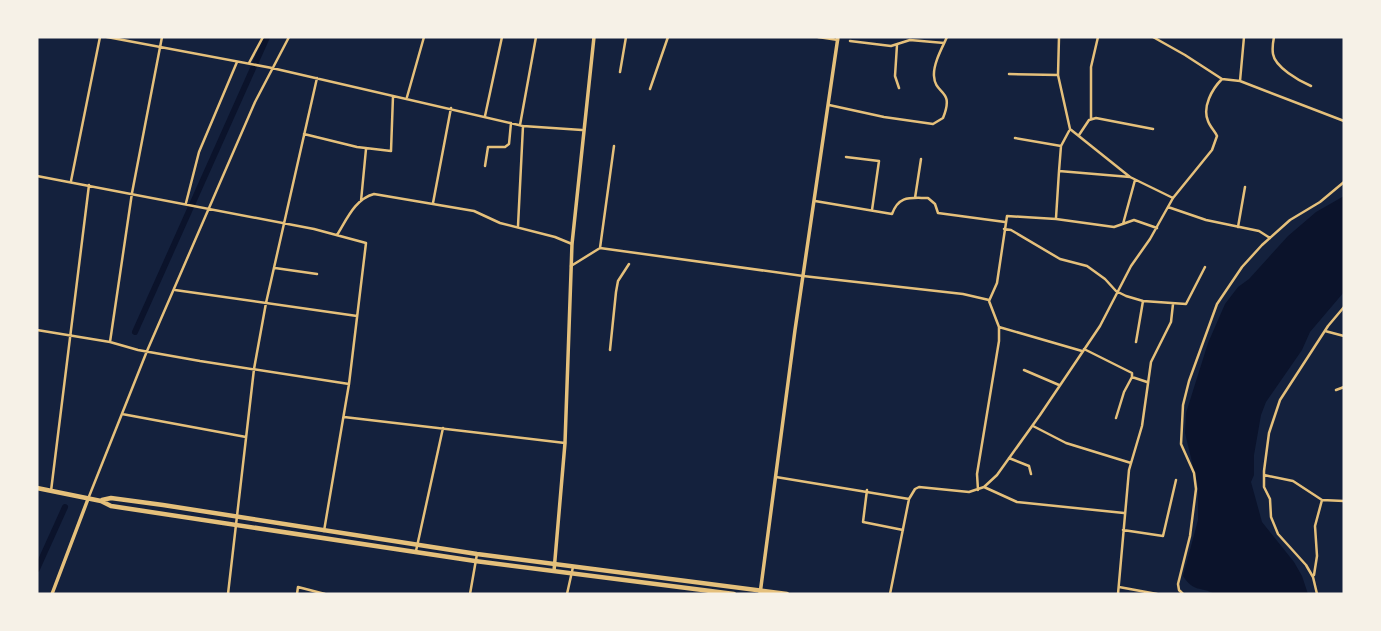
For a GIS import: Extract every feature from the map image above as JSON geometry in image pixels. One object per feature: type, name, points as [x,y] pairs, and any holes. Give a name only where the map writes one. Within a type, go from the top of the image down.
[{"type":"main road","points":[[37,488],[101,501],[111,506],[475,561],[734,594]]},
{"type":"main road","points":[[101,501],[111,498],[477,554],[787,594]]},
{"type":"main road","points":[[660,583],[661,576]]},
{"type":"street","points":[[71,182],[100,37]]},
{"type":"street","points":[[107,37],[265,66],[511,123],[582,130]]},
{"type":"street","points":[[110,342],[132,192],[162,37]]},
{"type":"street","points":[[250,64],[263,37]]},
{"type":"street","points":[[52,594],[148,351],[255,102],[289,37]]},
{"type":"street","points":[[407,97],[424,37]]},
{"type":"street","points":[[485,116],[502,37]]},
{"type":"street","points":[[518,226],[522,125],[536,37]]},
{"type":"street","points":[[554,571],[565,443],[572,244],[582,130],[594,37]]},
{"type":"street","points":[[620,72],[626,37]]},
{"type":"street","points":[[650,89],[668,37]]},
{"type":"street","points":[[761,592],[838,38],[818,37]]},
{"type":"street","points":[[829,105],[933,124],[943,118],[947,103],[945,93],[936,83],[934,76],[947,37]]},
{"type":"street","points":[[1056,219],[1061,146],[1070,130],[1058,75],[1059,37]]},
{"type":"street","points":[[1079,135],[1091,119],[1091,66],[1098,37]]},
{"type":"street","points":[[1153,37],[1222,79],[1240,81],[1344,121]]},
{"type":"street","points":[[1240,81],[1244,37]]},
{"type":"street","points":[[1274,37],[1273,55],[1276,61],[1300,82],[1311,86]]},
{"type":"street","points":[[850,41],[897,45],[910,40],[944,43]]},
{"type":"street","points":[[897,45],[895,76],[899,88]]},
{"type":"street","points":[[186,203],[199,152],[237,61]]},
{"type":"street","points":[[1009,74],[1058,75]]},
{"type":"street","points":[[228,594],[254,369],[266,303],[317,78]]},
{"type":"street","points":[[890,594],[909,499],[916,488],[961,492],[984,488],[1033,426],[1106,315],[1130,266],[1157,228],[1173,198],[1214,145],[1217,136],[1207,119],[1207,113],[1212,94],[1222,79]]},
{"type":"street","points":[[304,134],[366,149],[391,150],[393,94]]},
{"type":"street","points":[[433,203],[451,108]]},
{"type":"street","points":[[1091,119],[1124,122],[1153,129]]},
{"type":"street","points":[[485,166],[488,146],[505,147],[509,144],[511,123]]},
{"type":"street","points":[[1070,130],[1130,177],[1173,198]]},
{"type":"street","points":[[1015,138],[1061,146]]},
{"type":"street","points":[[600,248],[614,146]]},
{"type":"street","points":[[361,201],[366,149]]},
{"type":"street","points":[[846,157],[879,161],[872,210]]},
{"type":"street","points":[[915,198],[921,159]]},
{"type":"street","points":[[1059,171],[1130,177]]},
{"type":"street","points":[[37,176],[192,204],[366,243],[349,384],[324,531]]},
{"type":"street","points":[[1123,224],[1135,179]]},
{"type":"street","points":[[1183,594],[1178,584],[1190,536],[1196,489],[1194,473],[1183,451],[1181,438],[1186,391],[1221,296],[1242,267],[1270,238],[1290,220],[1320,202],[1344,182]]},
{"type":"street","points":[[51,491],[89,185]]},
{"type":"street","points":[[1238,227],[1245,187]]},
{"type":"street","points":[[337,235],[353,208],[374,194],[474,211],[500,223],[518,226],[572,244]]},
{"type":"street","points":[[815,201],[892,214],[896,204],[903,198],[928,198],[935,204],[938,214],[1005,222]]},
{"type":"street","points":[[1168,207],[1197,218],[1259,230],[1270,238]]},
{"type":"street","points":[[978,490],[977,474],[998,356],[999,327],[989,300],[997,283],[1003,229],[1008,215],[1114,227],[1134,220],[1157,228]]},
{"type":"street","points":[[1003,229],[1011,230],[1060,259],[1087,266],[1116,291],[1143,301],[1184,305],[1189,302],[1205,267]]},
{"type":"street","points":[[571,266],[600,248],[803,276],[963,294],[989,300]]},
{"type":"street","points":[[610,350],[618,281],[629,264]]},
{"type":"street","points":[[274,268],[317,274]]},
{"type":"street","points":[[175,290],[357,317]]},
{"type":"street","points":[[1136,342],[1143,301]]},
{"type":"street","points":[[1118,594],[1131,463],[1142,426],[1151,362],[1171,322],[1173,304]]},
{"type":"street","points":[[1317,594],[1313,577],[1306,565],[1278,534],[1271,517],[1270,499],[1264,487],[1266,445],[1275,412],[1289,385],[1344,307]]},
{"type":"street","points":[[999,327],[1083,350],[1147,382]]},
{"type":"street","points":[[37,330],[70,334],[138,350],[349,384]]},
{"type":"street","points":[[1325,331],[1344,336]]},
{"type":"street","points":[[1024,370],[1059,384]]},
{"type":"street","points":[[1116,418],[1120,401],[1132,376]]},
{"type":"street","points":[[1336,390],[1344,387]]},
{"type":"street","points":[[122,414],[246,437]]},
{"type":"street","points":[[344,417],[565,443]]},
{"type":"street","points":[[1033,426],[1066,443],[1131,463]]},
{"type":"street","points":[[416,552],[443,428]]},
{"type":"street","points":[[1009,458],[1029,466],[1031,474]]},
{"type":"street","points":[[1264,475],[1293,481],[1322,500],[1344,501]]},
{"type":"street","points":[[776,477],[909,499]]},
{"type":"street","points":[[1123,530],[1163,536],[1177,480]]},
{"type":"street","points":[[984,488],[1017,502],[1124,513]]},
{"type":"street","points":[[867,490],[863,522],[903,530]]},
{"type":"street","points":[[1313,577],[1317,556],[1315,526],[1322,500]]},
{"type":"street","points":[[470,594],[477,554]]},
{"type":"street","points":[[567,594],[573,566]]},
{"type":"street","points":[[719,593],[721,585]]},
{"type":"street","points":[[297,594],[298,587],[325,594]]},
{"type":"street","points":[[1118,587],[1157,594]]},
{"type":"water","points":[[1344,196],[1344,292],[1310,332],[1302,350],[1266,402],[1261,415],[1251,482],[1262,522],[1294,562],[1308,594],[1215,594],[1194,587],[1183,576],[1198,520],[1198,487],[1185,433],[1186,413],[1208,343],[1225,304],[1238,287],[1249,279],[1288,236],[1316,212]]},
{"type":"waterway","points":[[135,332],[267,37]]},
{"type":"waterway","points":[[37,569],[65,507]]}]
